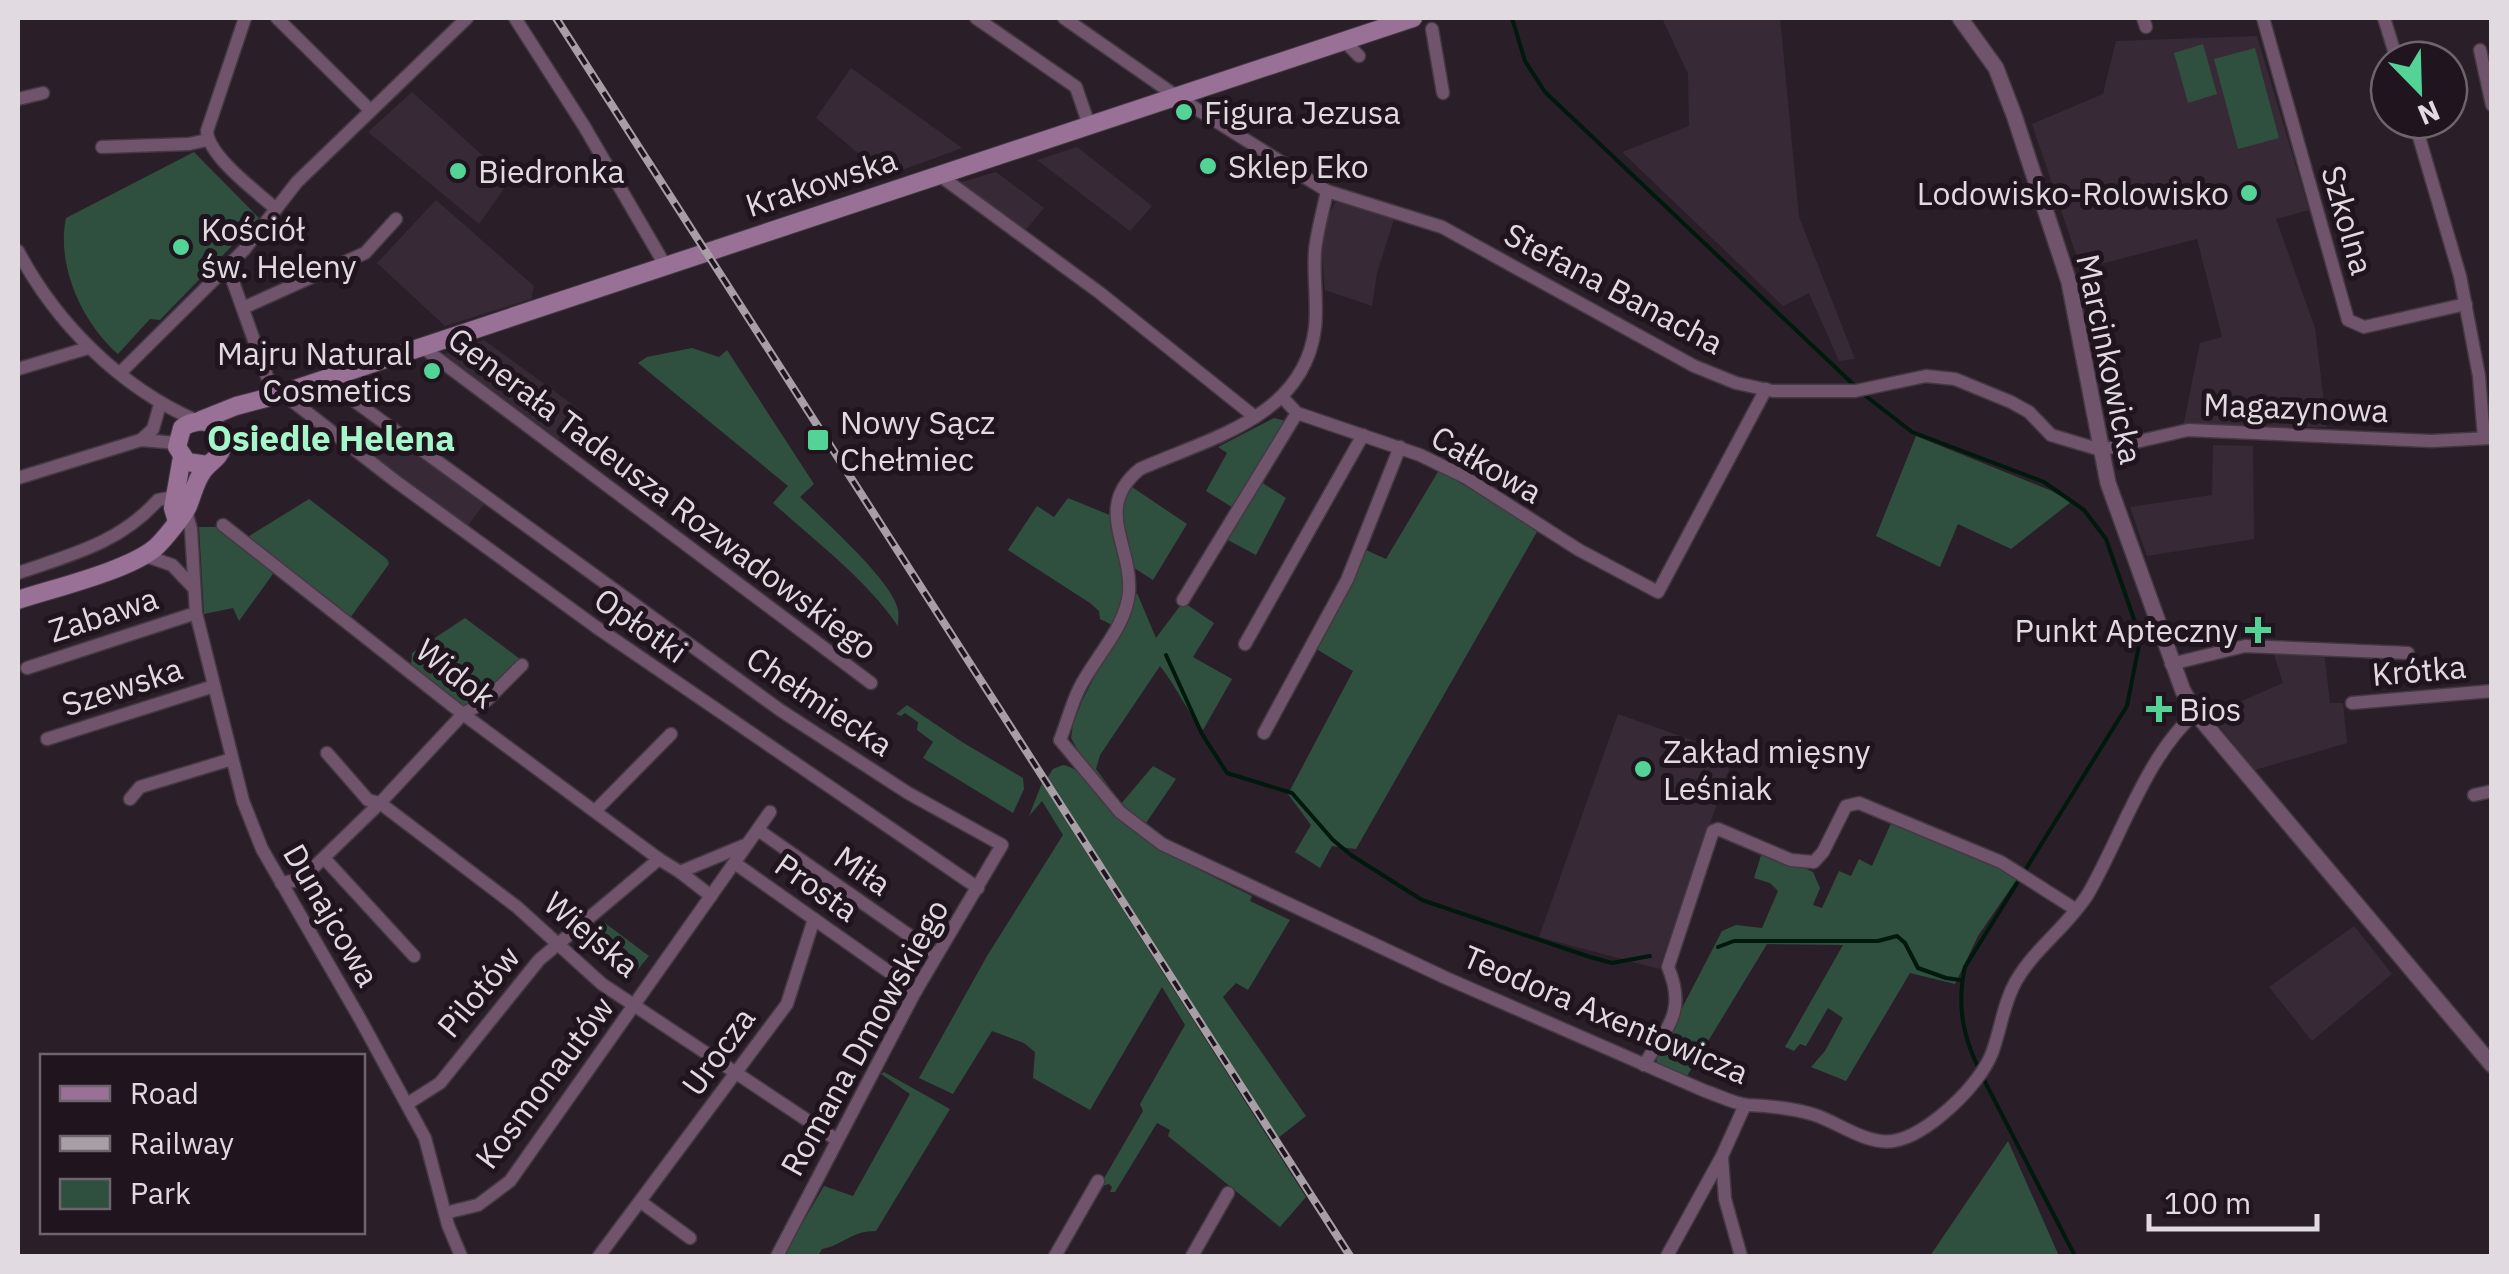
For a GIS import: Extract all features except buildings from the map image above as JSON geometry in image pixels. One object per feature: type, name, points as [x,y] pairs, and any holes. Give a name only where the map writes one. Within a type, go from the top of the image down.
[{"type":"main road","name":"Krakowska","points":[[187,434],[248,404],[1412,18]]},
{"type":"main road","points":[[18,600],[144,556],[162,541],[248,404]]},
{"type":"main road","points":[[187,434],[218,428],[223,440]]},
{"type":"main road","points":[[187,434],[193,465],[207,465]]},
{"type":"main road","points":[[179,509],[187,434]]},
{"type":"street","points":[[245,18],[206,131],[207,140],[276,210]]},
{"type":"street","points":[[277,18],[370,110]]},
{"type":"street","points":[[120,373],[262,231],[298,182],[467,18]]},
{"type":"street","points":[[514,18],[584,126],[665,265]]},
{"type":"street","points":[[976,18],[1076,87],[1089,125]]},
{"type":"street","name":"Stefana Banacha","points":[[1064,18],[1176,96],[1327,191],[1442,227],[1694,366],[1736,383],[1822,393],[1859,390],[1926,376],[1956,379],[2028,412],[2052,435],[2101,450]]},
{"type":"street","name":"Marcinkowicka","points":[[1960,18],[1996,68],[2060,255],[2084,350],[2108,483],[2172,664],[2196,712],[2492,1065]]},
{"type":"street","name":"Szkolna","points":[[2263,18],[2348,320],[2364,326],[2466,304]]},
{"type":"street","points":[[1432,29],[1443,93]]},
{"type":"street","points":[[2480,50],[2492,105]]},
{"type":"street","points":[[18,99],[43,93]]},
{"type":"street","points":[[102,147],[207,140]]},
{"type":"street","points":[[2420,140],[2460,276],[2488,438]]},
{"type":"street","points":[[939,175],[1100,293],[1255,417],[1283,398],[1311,354],[1318,286],[1315,253],[1327,191]]},
{"type":"street","points":[[243,308],[365,253],[396,219]]},
{"type":"street","points":[[18,251],[46,295],[88,348],[156,403],[187,434]]},
{"type":"street","points":[[228,265],[278,394]]},
{"type":"street","name":"Generała Tadeusza Rozwadowskiego","points":[[422,346],[871,683]]},
{"type":"street","points":[[18,369],[88,348]]},
{"type":"street","name":"Chełmiecka","points":[[324,379],[780,710],[908,793],[1002,845]]},
{"type":"street","name":"Całkowa","points":[[1283,398],[1297,413],[1400,447],[1465,478],[1566,542],[1658,592],[1766,389]]},
{"type":"street","name":"Opłotki","points":[[278,394],[596,627],[978,888]]},
{"type":"street","points":[[140,440],[153,429],[156,403]]},
{"type":"street","points":[[1183,600],[1297,413]]},
{"type":"street","name":"Teodora Axentowicza","points":[[1255,417],[1221,436],[1140,469],[1121,488],[1116,520],[1128,579],[1127,604],[1080,688],[1060,740],[1120,812],[1162,844],[1341,930],[1644,1065],[1744,1105],[1784,1107],[1816,1115],[1876,1141],[1890,1142],[1912,1136],[1949,1108],[1990,1058],[2001,1015],[2017,980],[2086,896],[2173,736],[2196,712]]},
{"type":"street","name":"Magazynowa","points":[[2101,450],[2188,430],[2431,441],[2488,438]]},
{"type":"street","name":"Krakowska","points":[[18,478],[140,440],[187,434]]},
{"type":"street","points":[[1245,644],[1364,435]]},
{"type":"street","points":[[1264,732],[1347,580],[1400,447]]},
{"type":"street","points":[[18,573],[98,545],[139,521],[158,500],[179,509]]},
{"type":"street","name":"Dunajcowa","points":[[179,509],[191,528],[196,614],[243,802],[262,849],[425,1138],[461,1256]]},
{"type":"street","name":"Widok","points":[[223,525],[462,714],[659,859]]},
{"type":"street","points":[[144,556],[172,565],[193,586]]},
{"type":"street","name":"Zabawa","points":[[27,668],[196,614]]},
{"type":"street","points":[[2172,664],[2245,646],[2408,653]]},
{"type":"street","points":[[282,884],[299,880],[324,858],[462,714],[486,701],[522,665]]},
{"type":"street","name":"Szewska","points":[[47,740],[214,686]]},
{"type":"street","name":"Krótka","points":[[2352,703],[2492,691]]},
{"type":"street","points":[[596,810],[671,734]]},
{"type":"street","name":"Wiejska","points":[[328,753],[368,800],[380,803],[558,943],[602,984],[837,1140]]},
{"type":"street","points":[[130,799],[140,787],[232,759]]},
{"type":"street","points":[[2474,794],[2492,791]]},
{"type":"street","name":"Teodora Axentowicza","points":[[1644,1065],[1672,1019],[1677,989],[1668,967],[1713,831],[1718,829],[1791,860],[1814,862],[1824,852],[1846,806],[1859,803],[1967,846],[2075,909]]},
{"type":"street","name":"Kosmonautów","points":[[445,1213],[478,1204],[510,1180],[770,812]]},
{"type":"street","name":"Miła","points":[[758,830],[936,954]]},
{"type":"street","points":[[680,872],[745,845]]},
{"type":"street","name":"Romana Dmowskiego","points":[[776,1256],[936,954],[1002,845]]},
{"type":"street","points":[[324,858],[414,956]]},
{"type":"street","points":[[659,859],[711,896]]},
{"type":"street","name":"Pilotów","points":[[407,1104],[440,1083],[502,1002],[558,943],[659,859]]},
{"type":"street","name":"Prosta","points":[[736,864],[916,991]]},
{"type":"street","name":"Urocza","points":[[599,1256],[787,1004],[814,919]]},
{"type":"street","points":[[1668,1256],[1722,1156],[1744,1105]]},
{"type":"street","points":[[1722,1156],[1725,1199],[1741,1256]]},
{"type":"street","points":[[1054,1256],[1098,1181]]},
{"type":"street","points":[[1192,1256],[1228,1193]]},
{"type":"street","points":[[641,1202],[690,1238]]},
{"type":"shaded area","points":[[1662,18],[1780,18],[1799,217],[1855,359],[1839,361],[1809,293],[1783,306],[1622,152],[1689,126],[1688,74]]},
{"type":"shaded area","points":[[2257,36],[2309,210],[2276,219],[2315,328],[2327,427],[2183,427],[2200,343],[2222,337],[2197,239],[2081,269],[2032,124],[2103,94],[2116,41]]},
{"type":"shaded area","points":[[851,68],[962,148],[886,176],[816,118]]},
{"type":"shaded area","points":[[412,92],[510,180],[479,224],[368,132]]},
{"type":"shaded area","points":[[1077,147],[1152,206],[1130,231],[1037,160]]},
{"type":"shaded area","points":[[996,172],[1044,208],[1024,232],[958,183]]},
{"type":"shaded area","points":[[436,200],[534,286],[531,299],[445,326],[377,263]]},
{"type":"shaded area","points":[[1336,202],[1394,219],[1377,273],[1372,306],[1325,290],[1322,258],[1326,220]]},
{"type":"shaded area","points":[[484,340],[580,410],[558,441],[441,355]]},
{"type":"shaded area","points":[[391,437],[485,503],[465,529],[374,459]]},
{"type":"shaded area","points":[[2213,445],[2253,446],[2254,539],[2147,556],[2130,507],[2212,495]]},
{"type":"shaded area","points":[[2272,648],[2324,652],[2330,703],[2343,703],[2347,743],[2255,770],[2210,715],[2283,683]]},
{"type":"shaded area","points":[[1618,714],[1734,755],[1659,969],[1539,937]]},
{"type":"shaded area","points":[[2354,926],[2392,974],[2312,1041],[2269,987]]},
{"type":"green space","points":[[2203,44],[2217,94],[2188,103],[2174,53]]},
{"type":"green space","points":[[2255,48],[2279,138],[2238,149],[2214,59]]},
{"type":"green space","points":[[194,152],[259,218],[160,320],[150,319],[118,354],[93,326],[75,292],[65,255],[66,218]]},
{"type":"green space","points":[[692,348],[719,357],[727,350],[814,484],[800,497],[884,583],[898,610],[898,626],[855,576],[773,503],[788,486],[638,363],[647,357]]},
{"type":"green space","points":[[1274,418],[1286,421],[1235,509],[1206,491],[1227,453],[1218,447]]},
{"type":"green space","points":[[1916,436],[2071,502],[2011,549],[1958,524],[1940,567],[1876,536]]},
{"type":"green space","points":[[1439,470],[1538,530],[1356,849],[1332,846],[1320,868],[1295,852],[1311,825],[1288,794],[1353,671],[1313,647],[1366,550],[1386,559]]},
{"type":"green space","points":[[1261,482],[1286,498],[1256,555],[1226,539]]},
{"type":"green space","points":[[1129,485],[1187,524],[1153,580],[1131,566],[1123,515]]},
{"type":"green space","points":[[1068,498],[1112,516],[1125,590],[1114,626],[1100,619],[1099,611],[1090,603],[1008,550],[1037,506],[1054,517]]},
{"type":"green space","points":[[309,499],[389,564],[350,618],[246,538]]},
{"type":"green space","points":[[199,527],[221,527],[275,571],[239,621],[233,608],[204,614]]},
{"type":"green space","points":[[1137,593],[1156,638],[1183,602],[1214,623],[1193,657],[1232,679],[1203,730],[1160,666],[1100,755],[1096,769],[1118,799],[1081,756],[1071,738],[1083,699]]},
{"type":"green space","points":[[465,618],[520,659],[472,707],[462,706],[411,666],[412,653]]},
{"type":"green space","points":[[907,705],[1023,778],[1024,789],[1013,813],[923,758],[933,742],[917,730],[918,722],[905,713],[896,714]]},
{"type":"green space","points":[[1063,765],[1083,776],[1107,806],[1137,832],[1252,896],[1250,901],[1290,920],[1248,990],[1236,983],[1223,997],[1306,1116],[1278,1138],[1047,778],[1053,769]]},
{"type":"green space","points":[[1153,766],[1176,779],[1144,826],[1120,805]]},
{"type":"green space","points":[[1042,783],[1306,1197],[1280,1227],[1168,1136],[1170,1130],[1157,1123],[1115,1192],[1110,1192],[1109,1184],[1099,1187],[1143,1111],[1140,1104],[1185,1025],[1162,987],[1090,1110],[1033,1078],[1035,1052],[1024,1043],[992,1031],[953,1094],[919,1078],[987,956],[1063,835],[1042,801],[1029,816]]},
{"type":"green space","points":[[1892,821],[1977,853],[2017,879],[1978,936],[1955,984],[1910,973],[1846,1081],[1811,1067],[1843,1018],[1828,1008],[1806,1046],[1800,1044],[1794,1051],[1785,1047],[1843,945],[1767,944],[1687,1076],[1658,1067],[1656,1058],[1722,931],[1736,925],[1762,928],[1778,891],[1770,883],[1754,878],[1763,849],[1813,872],[1820,888],[1813,905],[1822,908],[1839,871],[1851,876],[1859,859],[1872,866]]},
{"type":"green space","points":[[605,923],[649,956],[630,979],[586,945]]},
{"type":"green space","points":[[884,1072],[950,1109],[876,1231],[860,1233],[822,1249],[818,1256],[783,1256],[824,1186],[853,1196],[910,1094],[881,1074]]},
{"type":"green space","points":[[2008,1141],[2059,1256],[1930,1256]]},
{"type":"waterway","points":[[1512,18],[1525,61],[1545,92],[1855,386]]},
{"type":"waterway","points":[[1862,393],[1912,432],[2044,482],[2084,510],[2106,539],[2135,622],[2139,645],[2127,706],[1965,967],[1962,1018],[1978,1067]]},
{"type":"waterway","points":[[1166,655],[1202,734],[1227,773],[1292,793],[1351,855],[1422,900],[1612,963],[1650,956]]},
{"type":"waterway","points":[[1718,947],[1734,941],[1878,941],[1897,936],[1918,968],[1960,980]]},
{"type":"waterway","points":[[1982,1076],[2075,1256]]},
{"type":"railway","points":[[556,18],[1350,1256]]},
{"type":"place","name":"Figura Jezusa","points":[[1184,112]]},
{"type":"place","name":"Sklep Eko","points":[[1208,166]]},
{"type":"place","name":"Biedronka","points":[[458,171]]},
{"type":"place","name":"Lodowisko-Rolowisko","points":[[2249,193]]},
{"type":"place","name":"Kościół św. Heleny","points":[[181,247]]},
{"type":"place","name":"Majru Natural Cosmetics","points":[[432,371]]},
{"type":"place","name":"Nowy Sącz Chełmiec","points":[[818,440]]},
{"type":"place","name":"Punkt Apteczny","points":[[2258,630]]},
{"type":"place","name":"Bios","points":[[2159,709]]},
{"type":"place","name":"Zakład mięsny Leśniak","points":[[1643,769]]},
{"type":"district","name":"Osiedle Helena","points":[[331,438]]}]
